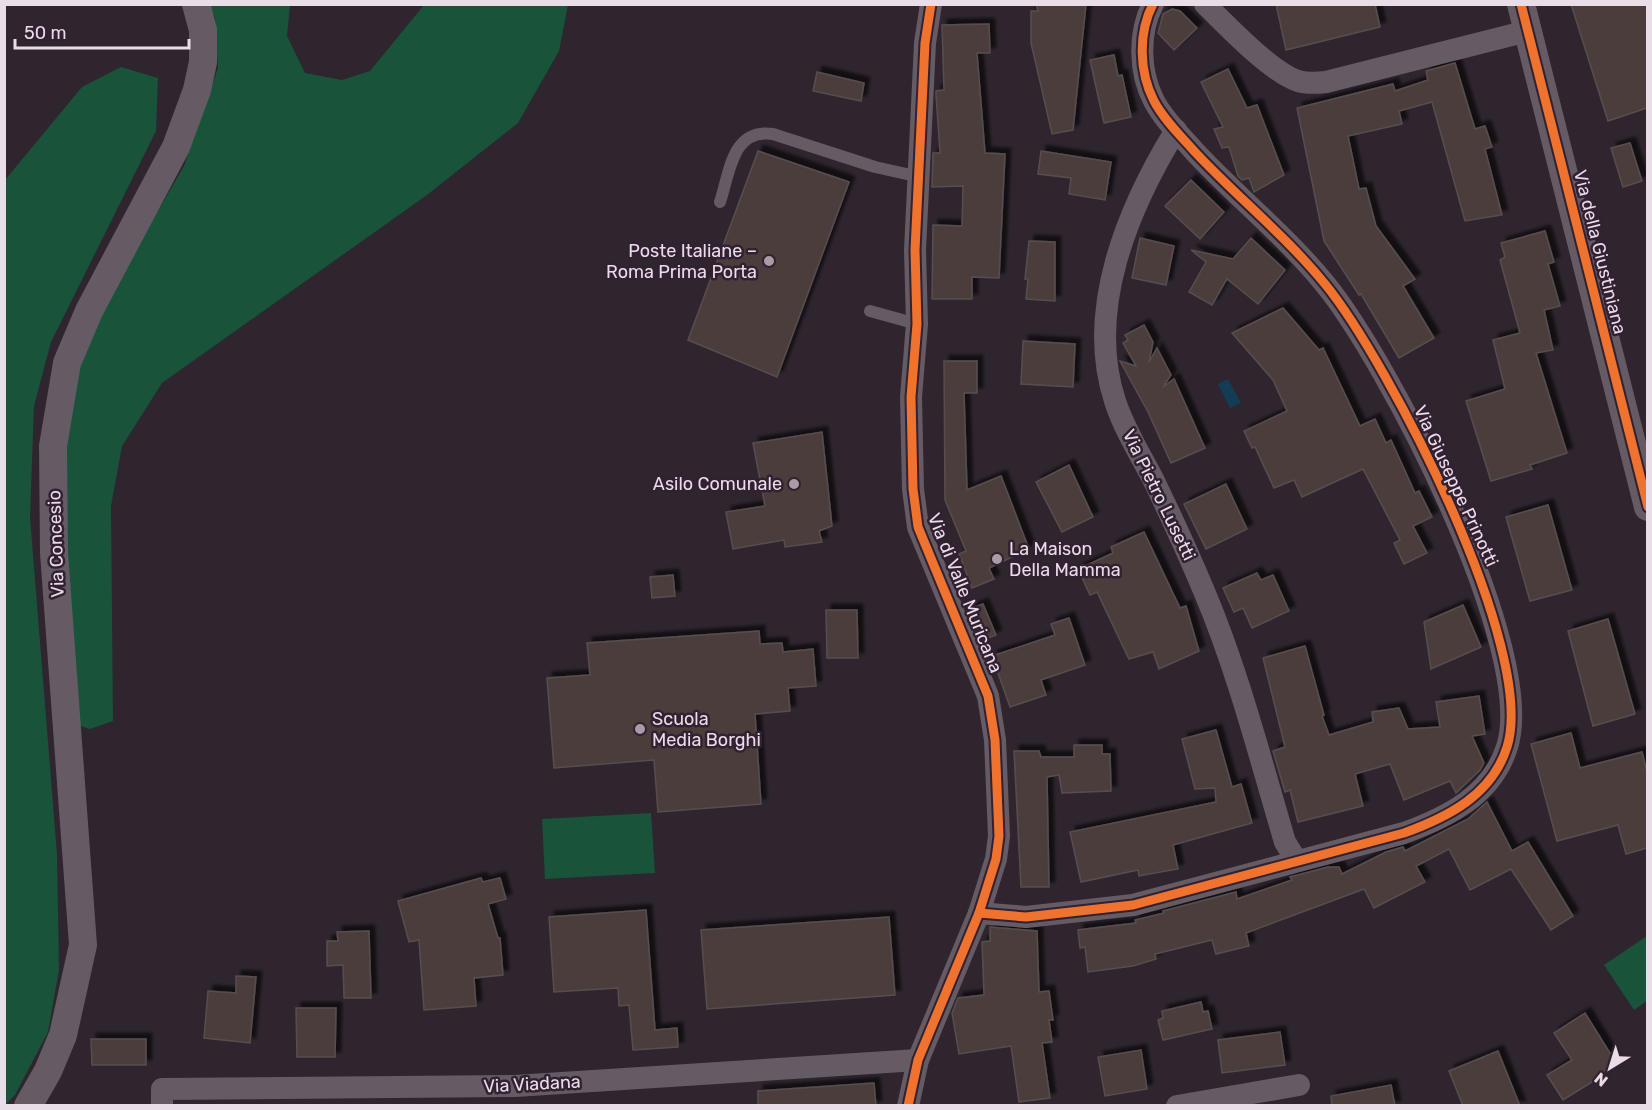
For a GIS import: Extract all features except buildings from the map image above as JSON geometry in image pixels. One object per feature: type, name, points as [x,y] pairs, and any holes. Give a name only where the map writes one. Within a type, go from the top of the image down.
[{"type":"street","name":"Via Concesio","points":[[28,1106],[48,1071],[63,1035],[83,945],[54,553],[53,446],[67,363],[89,311],[176,147],[197,90],[203,62],[203,30],[196,4]]},
{"type":"street","name":"Via di Valle Muricana","points":[[908,1106],[918,1060],[979,913],[998,846],[995,740],[988,696],[934,570],[915,517],[911,397],[917,324],[915,250],[925,43],[931,4]]},
{"type":"street","name":"Via Giuseppe Prinotti","points":[[979,913],[1014,917],[1113,909],[1404,833],[1442,818],[1471,800],[1492,777],[1507,747],[1512,717],[1509,686],[1491,610],[1467,545],[1376,360],[1350,318],[1318,276],[1216,175],[1176,130],[1154,99],[1144,66],[1144,30],[1154,4]]},
{"type":"street","points":[[1205,4],[1275,68],[1290,78],[1309,83],[1326,82],[1524,18]]},
{"type":"street","name":"Via della Giustiniana","points":[[1524,18],[1647,507]]},
{"type":"street","name":"Via Pietro Lusetti","points":[[1176,130],[1150,177],[1123,241],[1115,268],[1107,308],[1105,336],[1108,373],[1126,426],[1179,532],[1206,594],[1233,671],[1285,842],[1296,860]]},
{"type":"street","name":"Via Viadana","points":[[162,1106],[162,1089],[516,1096],[918,1060]]},
{"type":"street","points":[[1177,1106],[1299,1085]]},
{"type":"lane","points":[[720,202],[739,145],[750,135],[758,133],[772,134],[875,167],[920,177]]},
{"type":"lane","points":[[870,311],[917,324]]},
{"type":"green space","points":[[209,5],[290,5],[287,36],[305,73],[342,80],[370,71],[424,5],[568,5],[559,51],[518,123],[427,195],[162,383],[122,446],[111,506],[113,721],[90,729],[74,724],[61,457],[82,354],[120,276],[184,166],[218,68],[215,18]]},
{"type":"green space","points":[[121,67],[158,78],[156,131],[51,342],[34,406],[30,517],[57,854],[59,970],[48,1032],[15,1095],[5,1105],[5,180],[82,87]]},
{"type":"green space","points":[[651,813],[655,873],[545,879],[542,819]]},
{"type":"green space","points":[[1647,936],[1647,1001],[1634,1010],[1604,965]]},
{"type":"water","points":[[1228,379],[1241,403],[1230,408],[1218,384]]},
{"type":"cycle path","points":[[908,1106],[918,1060],[979,913],[996,859],[999,836],[995,740],[988,696],[918,527],[913,489],[911,397],[917,324],[915,250],[925,43],[931,4]]},
{"type":"cycle path","points":[[979,913],[1026,917],[1133,905],[1404,833],[1437,820],[1466,802],[1491,778],[1507,747],[1511,702],[1500,645],[1480,578],[1451,508],[1384,375],[1352,322],[1325,284],[1294,249],[1195,152],[1158,108],[1145,78],[1142,52],[1145,27],[1153,4]]},
{"type":"cycle path","points":[[1521,4],[1648,507]]},
{"type":"place","name":"Poste Italiane – Roma Prima Porta","points":[[769,261]]},
{"type":"place","name":"Asilo Comunale","points":[[794,484]]},
{"type":"place","name":"La Maison Della Mamma","points":[[997,559]]},
{"type":"place","name":"Scuola Media Borghi","points":[[640,729]]}]
